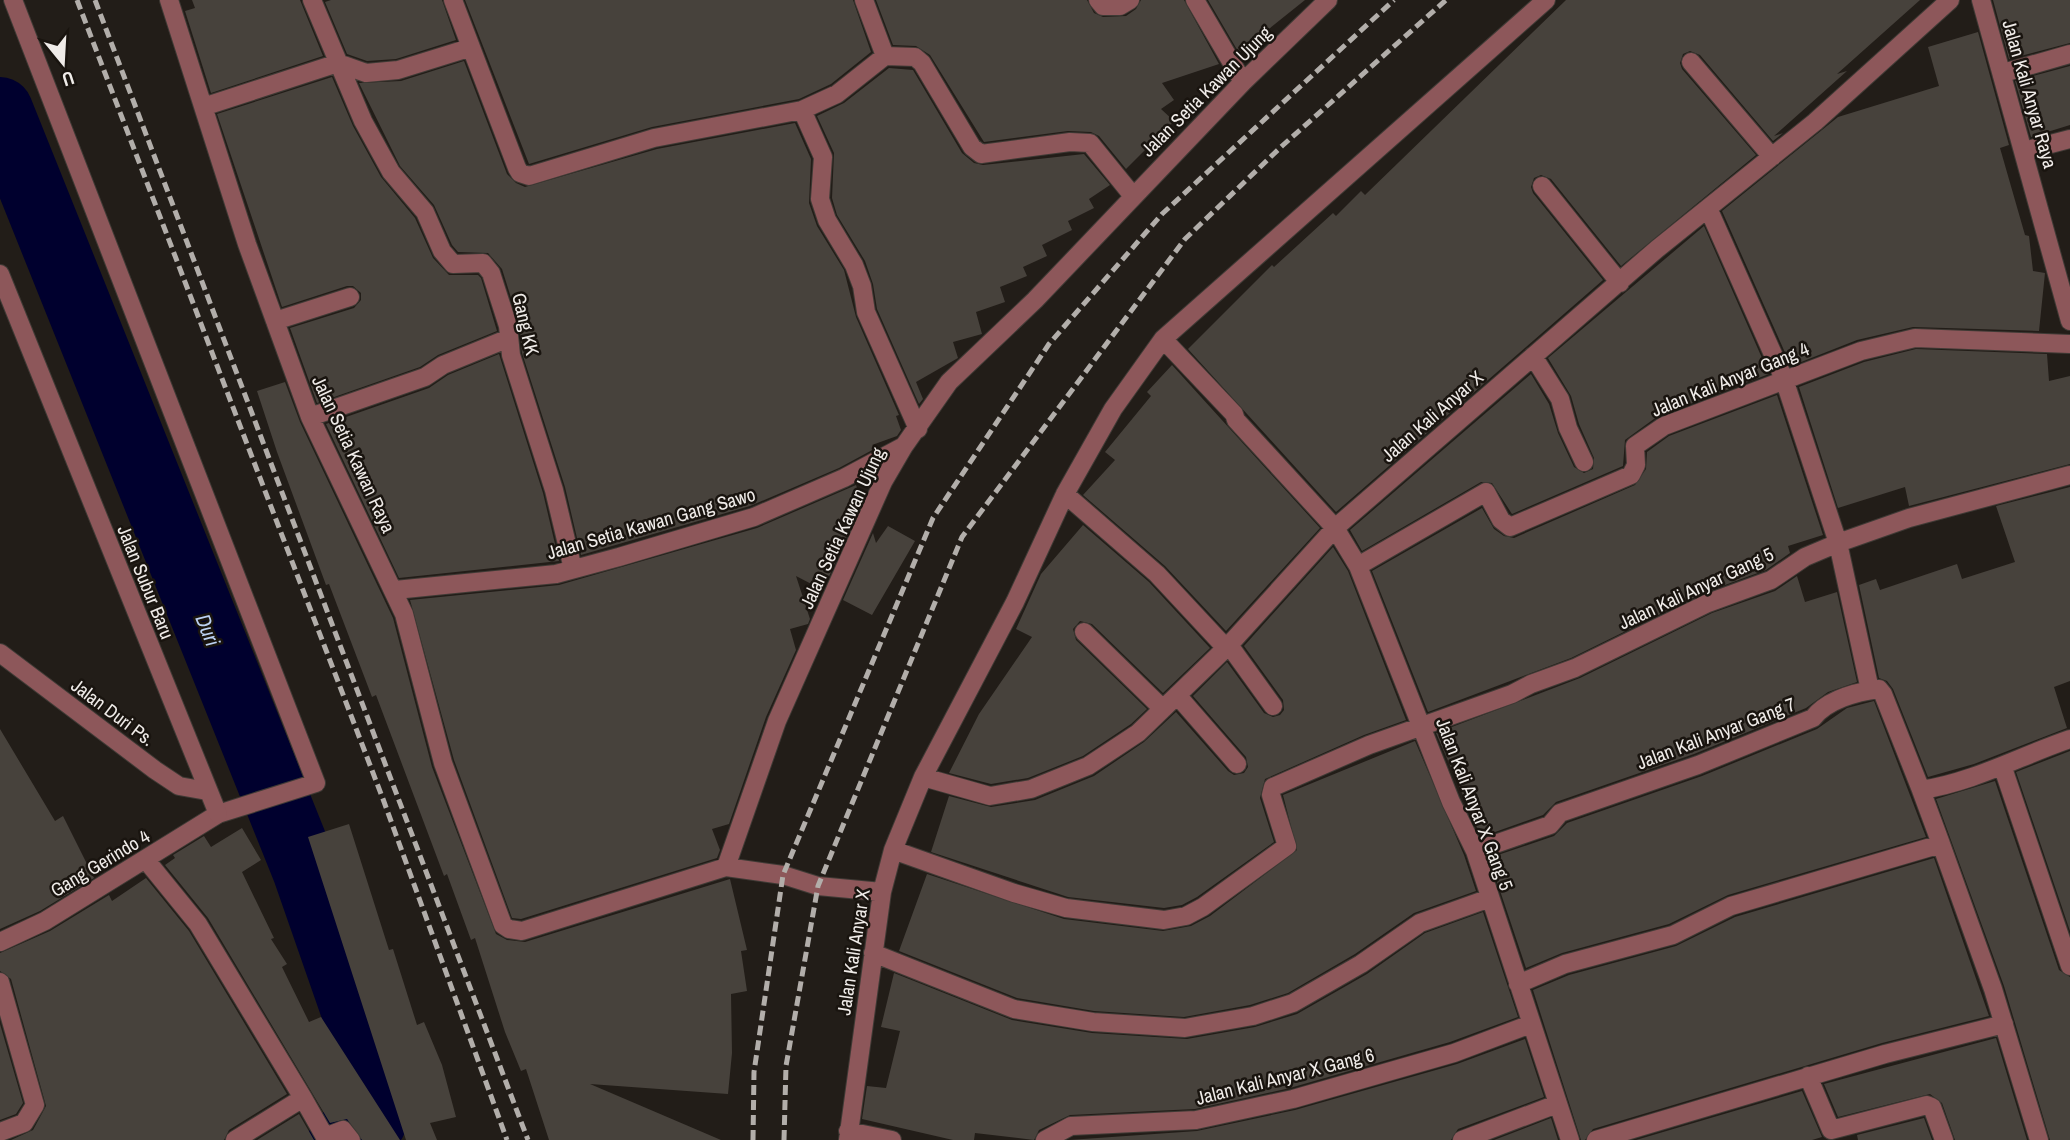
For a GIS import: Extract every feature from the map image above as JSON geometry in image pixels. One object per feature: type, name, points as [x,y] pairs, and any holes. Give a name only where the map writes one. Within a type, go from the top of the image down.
[{"type":"street","points":[[13,0],[316,783],[218,814]]},
{"type":"street","name":"Jalan Setia Kawan Raya","points":[[169,0],[206,106],[247,244],[310,417],[395,590],[443,763],[503,925],[522,931],[726,867]]},
{"type":"street","points":[[312,0],[338,64]]},
{"type":"street","points":[[453,0],[469,48],[517,168],[524,175],[676,132],[722,127],[802,110],[837,93],[885,56],[915,57],[922,63],[972,147],[981,154],[1070,142],[1090,143],[1133,196]]},
{"type":"street","points":[[864,0],[885,56]]},
{"type":"street","points":[[1098,0],[1103,6],[1121,6],[1130,0]]},
{"type":"street","points":[[1195,0],[1243,82]]},
{"type":"street","name":"Jalan Setia Kawan Ujung","points":[[726,867],[777,721],[883,482],[904,446],[949,382],[1035,300],[1243,82],[1328,0]]},
{"type":"street","name":"Jalan Kali Anyar X","points":[[848,1135],[882,892],[893,850],[923,777],[1015,602],[1065,494],[1112,409],[1163,340],[1546,0]]},
{"type":"street","name":"Jalan Kali Anyar X","points":[[923,777],[990,796],[1031,789],[1088,766],[1138,733],[1227,647],[1335,528],[1708,208],[1815,122],[1950,0]]},
{"type":"street","name":"Jalan Kali Anyar Raya","points":[[1981,0],[2070,321]]},
{"type":"street","points":[[206,106],[338,64],[366,73],[398,70],[469,48]]},
{"type":"street","points":[[2003,73],[2070,54]]},
{"type":"street","points":[[1691,62],[1772,157]]},
{"type":"street","name":"Gang KK","points":[[338,64],[386,162],[425,212],[442,251],[453,264],[483,263],[491,273],[508,326],[511,355],[528,415],[554,490],[573,569]]},
{"type":"street","points":[[802,110],[823,157],[820,200],[827,220],[854,265],[862,286],[866,312],[918,429]]},
{"type":"street","points":[[2024,151],[2070,139]]},
{"type":"street","points":[[1542,186],[1620,283]]},
{"type":"street","points":[[1708,208],[1784,379],[1838,543],[1870,690],[1879,689],[1883,694],[1921,790],[2004,1024],[2039,1140]]},
{"type":"street","name":"Jalan Subur Baru","points":[[0,274],[218,814]]},
{"type":"street","points":[[275,321],[350,297]]},
{"type":"street","points":[[310,417],[425,377],[443,365],[509,338]]},
{"type":"street","name":"Jalan Kali Anyar Gang 4","points":[[1358,566],[1486,492],[1501,520],[1510,527],[1564,506],[1631,475],[1636,465],[1635,446],[1664,426],[1861,351],[1915,338],[2070,344]]},
{"type":"street","name":"Jalan Kali Anyar X Gang 5","points":[[1163,340],[1234,414],[1236,420],[1335,528],[1358,566],[1451,802],[1475,851],[1570,1140]]},
{"type":"street","points":[[1534,356],[1560,399],[1568,428],[1584,462]]},
{"type":"street","name":"Jalan Setia Kawan Gang Sawo","points":[[395,590],[556,574],[754,517],[844,478],[904,446]]},
{"type":"street","name":"Jalan Kali Anyar Gang 5","points":[[893,850],[1014,893],[1066,908],[1164,920],[1186,916],[1203,907],[1287,846],[1271,794],[1273,788],[1574,668],[1708,603],[1771,580],[1805,557],[1838,543],[1909,518],[2070,475]]},
{"type":"street","points":[[1065,494],[1157,574],[1227,647],[1273,706]]},
{"type":"street","points":[[1084,632],[1163,709]]},
{"type":"street","name":"Jalan Duri Ps.","points":[[0,653],[155,770],[179,786],[207,791]]},
{"type":"street","name":"Jalan Kali Anyar Gang 7","points":[[1475,851],[1550,825],[1560,813],[1698,765],[1813,718],[1823,706],[1870,690]]},
{"type":"street","points":[[1177,695],[1237,764]]},
{"type":"street","points":[[1921,790],[2003,768],[2022,755],[2070,739]]},
{"type":"street","points":[[2003,768],[2070,966]]},
{"type":"street","name":"Gang Gerindo 4","points":[[0,942],[45,921],[218,814]]},
{"type":"street","points":[[1518,984],[1566,964],[1673,935],[1744,902],[1941,844]]},
{"type":"street","points":[[146,860],[198,924],[325,1137],[348,1135]]},
{"type":"street","points":[[726,867],[783,875],[818,886],[882,892]]},
{"type":"street","points":[[873,953],[1014,1009],[1093,1022],[1185,1028],[1253,1016],[1293,1003],[1361,964],[1420,923],[1490,898]]},
{"type":"street","points":[[0,982],[35,1105],[24,1123],[0,1132]]},
{"type":"street","name":"Jalan Kali Anyar X Gang 6","points":[[1045,1140],[1071,1126],[1196,1120],[1293,1099],[1454,1053],[1531,1024]]},
{"type":"street","points":[[1596,1140],[1808,1076],[2004,1024]]},
{"type":"street","points":[[1808,1076],[1831,1130],[1927,1105],[1932,1107],[1944,1140]]},
{"type":"street","points":[[235,1140],[303,1098]]},
{"type":"street","points":[[1462,1140],[1557,1104]]},
{"type":"street","points":[[848,1135],[892,1140]]},
{"type":"building","points":[[192,0],[300,0],[323,56],[211,93],[185,11],[195,8]]},
{"type":"building","points":[[442,0],[456,40],[396,59],[367,61],[347,54],[325,2]]},
{"type":"building","points":[[465,0],[853,0],[871,52],[831,84],[799,99],[652,127],[529,164]]},
{"type":"building","points":[[876,0],[1087,0],[1094,13],[1103,17],[1126,16],[1136,9],[1141,0],[1184,0],[1219,64],[1162,83],[1174,100],[1161,109],[1174,121],[1126,169],[1099,136],[1091,132],[1068,131],[984,142],[930,55],[916,46],[893,45]]},
{"type":"building","points":[[1208,0],[1305,0],[1239,53]]},
{"type":"building","points":[[1566,0],[1920,0],[1837,74],[1847,71],[1774,136],[1783,133],[1773,141],[1700,55],[1690,51],[1683,54],[1680,63],[1682,69],[1756,155],[1621,266],[1551,179],[1541,175],[1534,178],[1531,187],[1533,193],[1603,280],[1336,512],[1188,349],[1272,265],[1274,267],[1333,213],[1336,216],[1361,191],[1365,195]]},
{"type":"building","points":[[1993,0],[2070,0],[2070,43],[2009,59]]},
{"type":"building","points":[[1978,32],[2009,145],[2000,148],[2025,235],[2029,236],[2033,271],[2045,273],[2039,331],[1913,327],[1857,340],[1791,366],[1722,211],[1838,117],[1939,86],[1928,47]]},
{"type":"building","points":[[464,61],[507,174],[525,187],[657,149],[795,123],[811,159],[809,203],[817,226],[844,270],[856,317],[899,415],[896,416],[901,430],[897,436],[872,445],[876,448],[839,468],[750,506],[581,555],[565,487],[522,353],[519,323],[502,269],[488,253],[458,252],[452,245],[434,205],[400,166],[359,83],[401,81]]},
{"type":"building","points":[[2070,66],[2070,125],[2031,137],[2015,81]]},
{"type":"building","points":[[889,68],[913,70],[962,153],[974,163],[983,165],[1084,154],[1110,185],[1089,199],[1094,208],[1068,221],[1072,230],[1042,245],[1047,256],[1023,267],[1027,276],[1000,287],[1005,302],[976,312],[982,334],[953,342],[958,358],[916,382],[923,399],[919,404],[877,309],[873,284],[865,261],[837,215],[832,198],[834,153],[817,116],[844,103]]},
{"type":"building","points":[[332,77],[353,126],[381,177],[415,218],[433,258],[449,275],[478,275],[481,278],[497,331],[438,355],[420,367],[317,403],[290,328],[354,308],[361,300],[361,293],[353,286],[347,286],[282,307],[217,114]]},
{"type":"building","points":[[1704,226],[1769,374],[1658,416],[1625,440],[1623,466],[1512,514],[1492,483],[1481,482],[1362,551],[1350,530],[1531,374],[1549,404],[1558,433],[1574,467],[1584,473],[1593,469],[1594,458],[1579,424],[1571,396],[1548,358]]},
{"type":"building","points":[[1916,349],[2047,354],[2049,381],[2070,376],[2070,464],[1909,506],[1905,487],[1838,508],[1799,387],[1864,362]]},
{"type":"building","points":[[499,354],[543,493],[559,561],[399,578],[326,424],[429,388],[448,375]]},
{"type":"building","points":[[1172,365],[1320,528],[1226,631],[1165,566],[1083,495],[1115,460],[1105,452],[1151,396],[1147,392]]},
{"type":"building","points":[[285,382],[300,422],[393,618],[432,767],[496,934],[507,940],[525,942],[730,879],[747,950],[741,951],[747,991],[731,994],[732,1053],[728,1094],[590,1084],[721,1140],[549,1140],[526,1069],[521,1071],[505,1032],[475,938],[471,940],[447,874],[444,876],[376,695],[372,697],[329,584],[326,585],[277,452],[257,391]]},
{"type":"building","points":[[1777,395],[1823,535],[1788,546],[1790,553],[1766,570],[1703,593],[1571,658],[1428,712],[1372,571],[1482,508],[1494,529],[1504,536],[1514,538],[1635,485],[1646,469],[1647,452],[1669,436]]},
{"type":"building","points":[[856,485],[862,502],[823,590],[796,576],[810,619],[808,624],[790,629],[796,650],[766,717],[729,824],[712,829],[720,850],[717,858],[521,919],[512,918],[454,760],[410,600],[559,585],[757,528]]},
{"type":"building","points":[[2070,487],[2070,681],[2054,687],[2067,728],[1974,764],[1928,777],[1893,689],[1887,681],[1879,678],[1859,585],[1876,579],[1880,590],[1957,564],[1962,579],[2015,562],[1996,506]]},
{"type":"building","points":[[1083,525],[1149,582],[1210,648],[1163,693],[1092,624],[1080,621],[1073,629],[1076,640],[1147,709],[1131,724],[1083,756],[1028,778],[991,784],[949,773],[979,714],[1032,637],[1016,629],[1041,574]]},
{"type":"building","points":[[888,526],[915,541],[872,615],[843,600],[873,533],[876,543]]},
{"type":"building","points":[[1333,547],[1348,571],[1406,720],[1364,735],[1265,779],[1260,798],[1274,842],[1197,897],[1182,905],[1164,908],[1068,897],[931,852],[949,796],[991,807],[1035,800],[1094,776],[1144,742],[1176,712],[1228,771],[1234,775],[1244,773],[1248,767],[1246,757],[1193,696],[1227,662],[1264,713],[1273,717],[1280,715],[1284,710],[1283,700],[1244,646]]},
{"type":"building","points":[[1797,576],[1805,602],[1837,592],[1857,682],[1828,692],[1806,708],[1694,754],[1556,802],[1543,815],[1481,837],[1436,733],[1580,678],[1712,613],[1775,591]]},
{"type":"building","points":[[1874,701],[1926,837],[1728,895],[1669,924],[1562,953],[1526,968],[1489,858],[1554,836],[1567,823],[1702,776],[1817,729],[1847,708]]},
{"type":"building","points":[[0,729],[55,821],[63,816],[94,878],[40,911],[0,929]]},
{"type":"building","points":[[1415,741],[1464,855],[1476,891],[1414,913],[1355,954],[1288,993],[1250,1005],[1184,1017],[1094,1011],[1017,998],[899,951],[927,874],[1064,919],[1163,931],[1191,926],[1210,916],[1297,850],[1283,795]]},
{"type":"building","points":[[2070,751],[2070,931],[2016,772]]},
{"type":"building","points":[[1995,781],[2059,970],[2070,977],[2070,1140],[2050,1140],[2004,986],[1936,799]]},
{"type":"building","points":[[349,824],[389,950],[393,949],[417,1025],[424,1022],[442,1065],[456,1117],[430,1123],[437,1140],[406,1140],[308,837]]},
{"type":"building","points":[[242,828],[261,860],[242,872],[274,938],[271,939],[287,964],[282,967],[309,1022],[321,1017],[400,1140],[362,1140],[347,1119],[330,1123],[208,918],[165,865],[175,858],[173,855],[204,836],[211,847]]},
{"type":"building","points":[[1934,858],[1989,1016],[1882,1043],[1593,1129],[1585,1140],[1581,1140],[1533,990],[1569,975],[1676,946],[1735,917]]},
{"type":"building","points":[[146,878],[189,931],[287,1094],[229,1130],[224,1140],[11,1140],[33,1130],[46,1106],[11,979],[0,971],[0,953],[50,931],[109,895],[112,901]]},
{"type":"building","points":[[1483,912],[1518,1017],[1450,1042],[1290,1088],[1195,1109],[1070,1115],[1039,1130],[1034,1140],[975,1133],[974,1140],[953,1140],[862,1119],[867,1086],[886,1088],[900,1031],[881,1027],[894,973],[1012,1020],[1092,1033],[1187,1039],[1255,1027],[1297,1014],[1367,974],[1425,933]]},
{"type":"building","points":[[0,1024],[23,1103],[16,1114],[0,1120]]},
{"type":"building","points":[[1996,1038],[2027,1140],[1955,1140],[1942,1103],[1930,1094],[1838,1117],[1824,1084]]},
{"type":"building","points":[[1525,1039],[1544,1097],[1458,1129],[1451,1140],[1069,1140],[1197,1131],[1295,1110],[1457,1064]]},
{"type":"building","points":[[1802,1091],[1822,1137],[1812,1140],[1636,1140]]},
{"type":"building","points":[[299,1114],[314,1140],[257,1140]]},
{"type":"building","points":[[1551,1118],[1558,1140],[1494,1140]]},
{"type":"building","points":[[1924,1118],[1932,1140],[1858,1140],[1857,1135]]},
{"type":"waterway","name":"Duri","points":[[0,110],[305,870],[373,1065],[374,1121],[341,1140]]},
{"type":"railway","points":[[77,0],[383,799],[507,1140]]},
{"type":"railway","points":[[95,0],[528,1140]]},
{"type":"railway","points":[[753,1140],[754,1072],[783,875],[933,518],[1049,344],[1162,214],[1394,0]]},
{"type":"railway","points":[[784,1140],[786,1066],[818,886],[962,537],[1185,239],[1282,146],[1446,0]]}]
